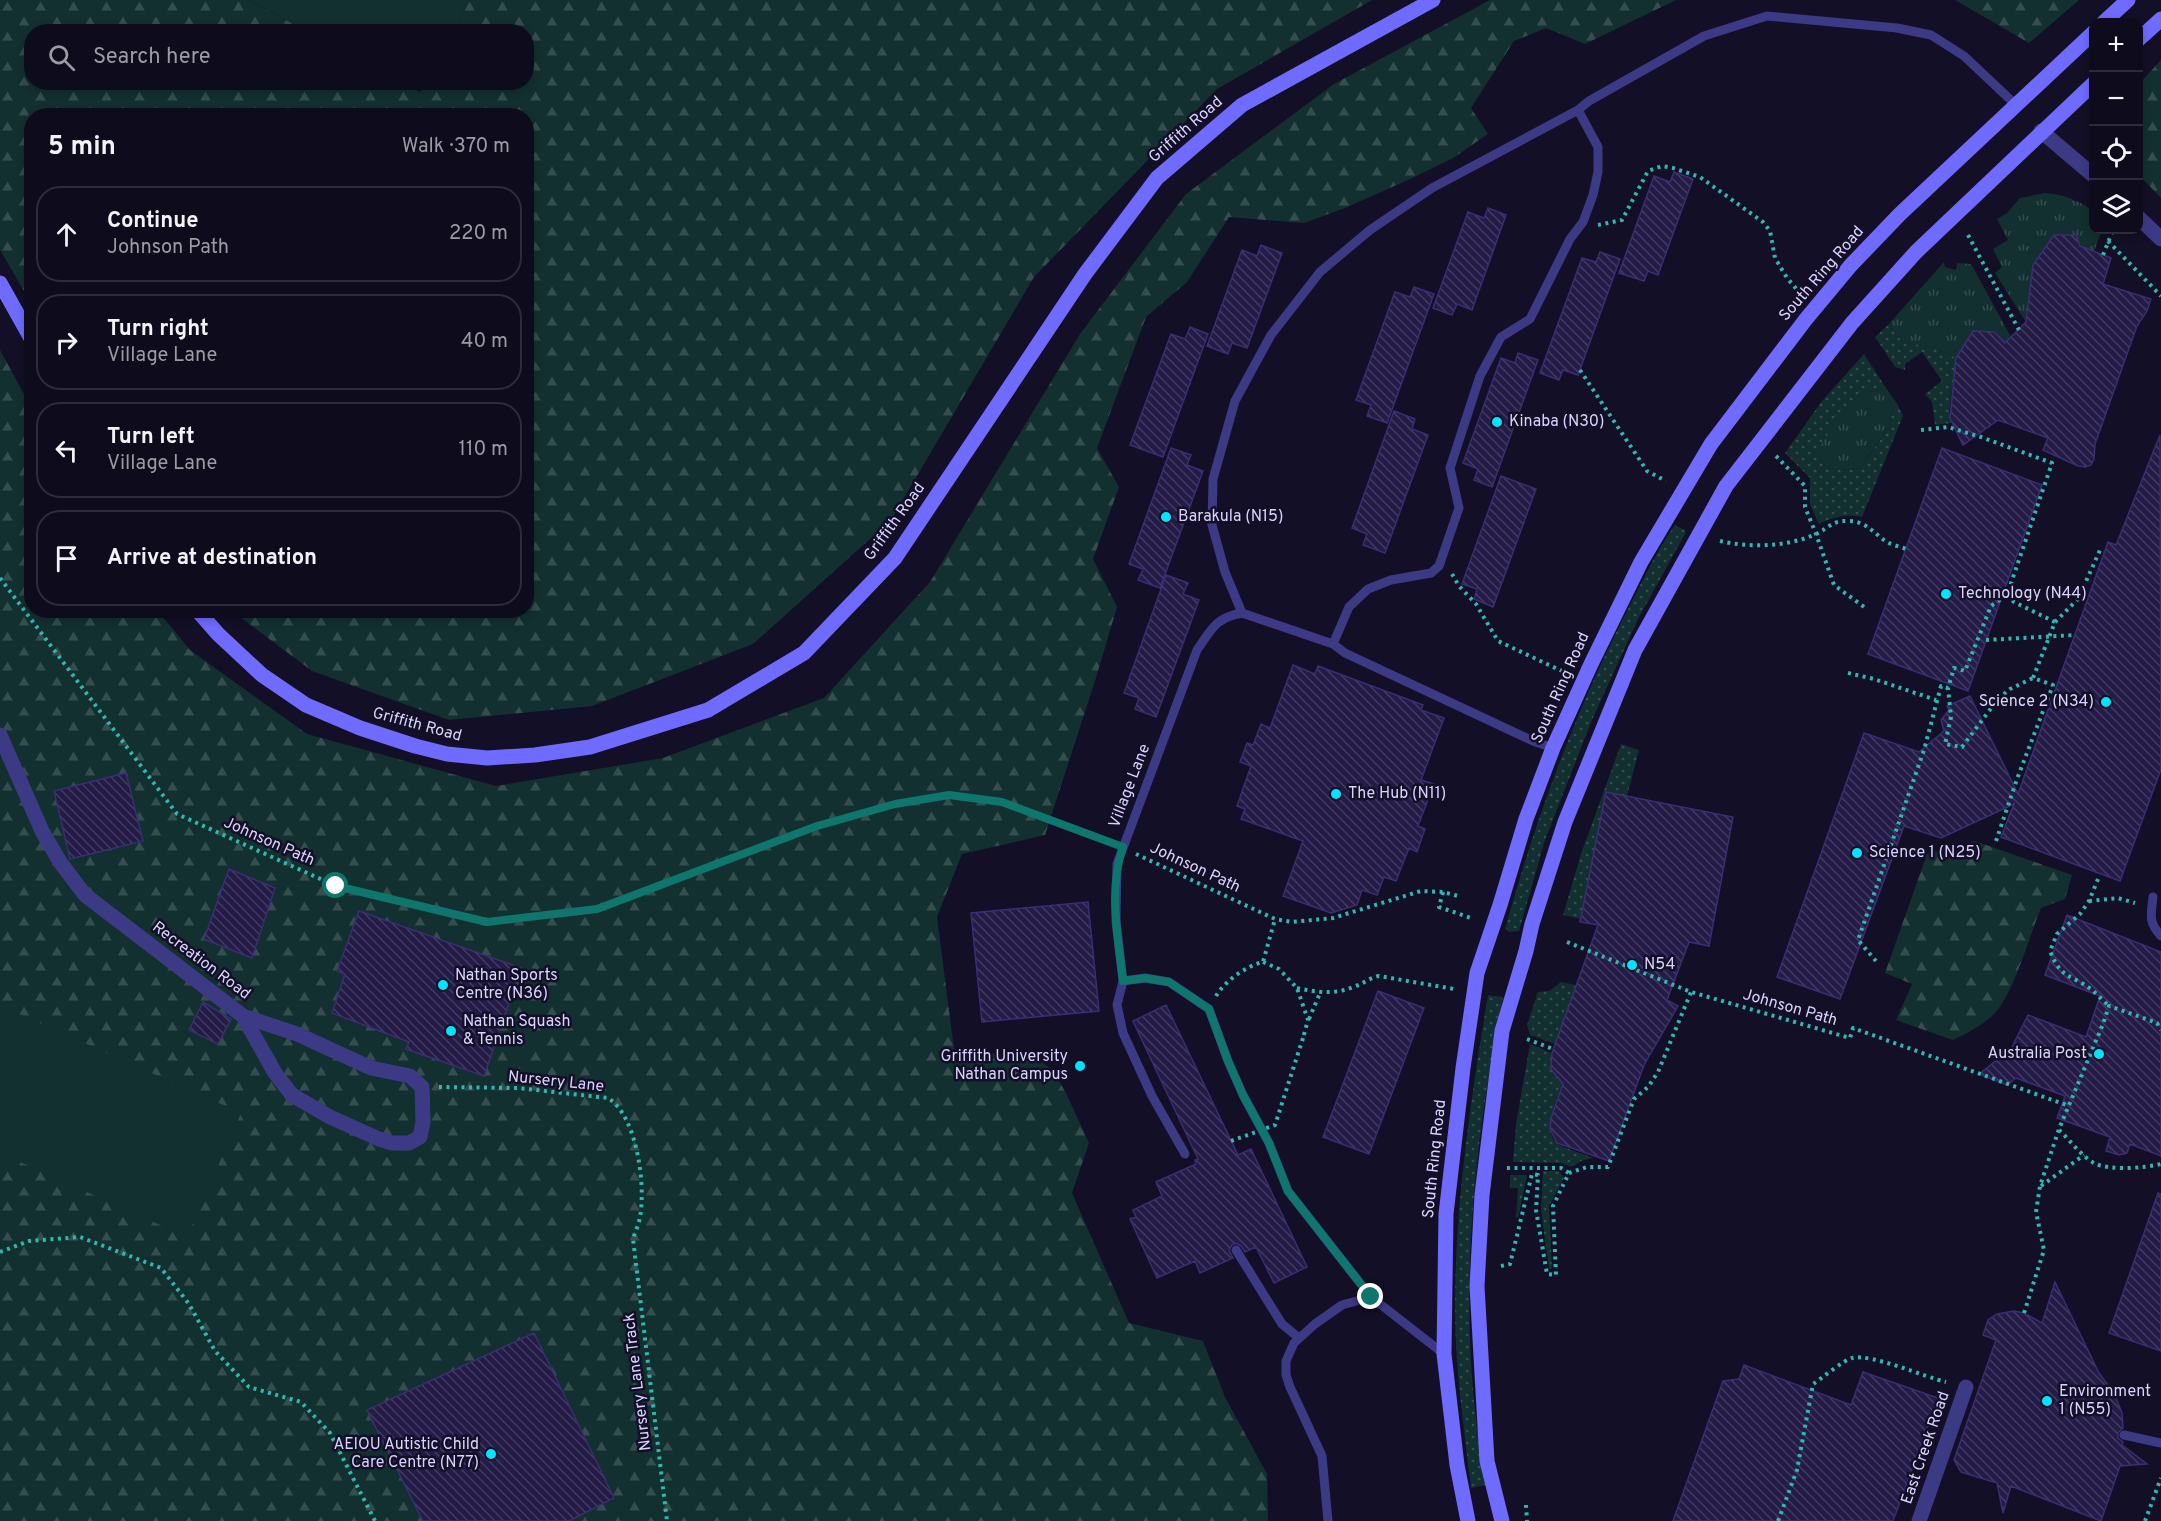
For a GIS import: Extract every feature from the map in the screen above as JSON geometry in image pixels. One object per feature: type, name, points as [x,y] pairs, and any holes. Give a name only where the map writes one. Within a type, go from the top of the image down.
[{"type":"street","name":"Griffith Road","points":[[204,618],[262,675],[306,705],[360,728],[447,754],[487,758],[590,747],[708,710],[804,653],[895,558],[1085,274],[1158,178],[1242,105],[1433,0]]},
{"type":"street","points":[[2108,18],[2128,0]]},
{"type":"street","points":[[2143,36],[2161,19]]},
{"type":"street","name":"South Ring Road","points":[[1468,1521],[1457,1465],[1444,1354],[1446,1214],[1462,1068],[1477,973],[1526,819],[1553,748],[1641,562],[1711,444],[1806,319],[1851,265],[1900,214],[2089,37]]},
{"type":"street","points":[[1502,1521],[1487,1461],[1477,1286],[1482,1195],[1502,1032],[1532,924],[1565,822],[1635,650],[1726,486],[1852,323],[1916,252],[2089,87]]},
{"type":"street","points":[[2041,131],[2089,172]]},
{"type":"street","points":[[2143,221],[2161,239]]},
{"type":"street","points":[[0,284],[24,326]]},
{"type":"street","name":"Recreation Road","points":[[0,735],[42,831],[60,862],[85,895],[243,1016],[275,1073],[292,1095],[330,1117],[379,1139],[392,1143],[409,1143],[420,1137],[423,1122],[423,1087]]},
{"type":"street","points":[[243,1016],[297,1034],[371,1068],[410,1076],[423,1087]]},
{"type":"street","name":"East Creek Road","points":[[1919,1521],[1966,1388]]},
{"type":"lane","points":[[1553,748],[1533,741],[1356,658],[1334,644],[1242,613],[1225,572],[1212,525],[1213,479],[1235,401],[1272,335],[1320,272],[1370,230],[1432,188],[1578,110],[1589,101],[1704,36],[1767,16],[1840,21],[1931,35],[1964,56],[2015,104]]},
{"type":"lane","points":[[1334,644],[1349,607],[1368,589],[1391,580],[1431,573],[1439,566],[1459,508],[1450,468],[1480,376],[1501,337],[1530,319],[1570,239],[1583,222],[1596,184],[1598,147],[1578,110]]},
{"type":"lane","name":"Village Lane","points":[[1185,1154],[1152,1096],[1123,1033],[1117,1005],[1123,981],[1116,911],[1117,864],[1197,650],[1218,621],[1229,615],[1242,613]]},
{"type":"lane","points":[[2153,897],[2151,917],[2153,927],[2161,936]]},
{"type":"lane","points":[[1123,981],[1145,978],[1169,982],[1209,1009],[1228,1061],[1269,1143],[1288,1191],[1371,1297],[1444,1354]]},
{"type":"lane","points":[[1236,1250],[1282,1324],[1299,1338]]},
{"type":"lane","points":[[1328,1521],[1322,1456],[1286,1376],[1286,1361],[1294,1343],[1299,1338],[1342,1305],[1371,1297]]},
{"type":"lane","points":[[2124,1435],[2161,1443]]},
{"type":"path","points":[[1583,222],[1601,226],[1622,219],[1648,171],[1662,166],[1673,168],[1710,182],[1763,222],[1770,231],[1775,258],[1786,278],[1799,292]]},
{"type":"path","points":[[2103,255],[2111,234]]},
{"type":"path","points":[[1968,235],[2019,330]]},
{"type":"path","points":[[2108,241],[2161,296]]},
{"type":"path","points":[[1580,370],[1647,471],[1666,482]]},
{"type":"path","points":[[1921,430],[1948,427],[1981,436],[2052,463],[2007,595],[1991,606],[1965,671],[1954,668],[1948,688],[1951,717],[1945,744],[1962,747],[1998,699],[2010,689],[2033,678],[2055,622],[2078,599],[2101,548]]},
{"type":"path","points":[[1776,456],[1805,486],[1805,507],[1834,585],[1867,609]]},
{"type":"path","points":[[1720,541],[1740,546],[1784,543],[1816,534],[1831,524],[1850,520],[1868,525],[1886,542],[1906,549]]},
{"type":"path","points":[[1439,566],[1455,576],[1459,586],[1476,603],[1498,641],[1564,672]]},
{"type":"path","name":"Johnson Path","points":[[0,578],[24,610]]},
{"type":"path","points":[[2007,595],[2014,602],[2055,622]]},
{"type":"path","name":"Johnson Path","points":[[30,618],[177,813],[336,886],[487,922],[597,909],[817,826],[895,804],[949,795],[1002,802],[1123,847],[1275,919],[1292,922],[1333,918],[1421,891],[1443,892],[1458,896]]},
{"type":"path","points":[[1986,640],[2075,635]]},
{"type":"path","points":[[1848,673],[1874,679],[1936,700]]},
{"type":"path","points":[[1996,841],[2017,779],[2054,685],[2033,678]]},
{"type":"path","points":[[1876,961],[1858,940],[1924,750],[1941,686],[1948,688]]},
{"type":"path","points":[[2098,879],[2089,901],[2080,914],[2057,934],[2050,951],[2057,968],[2090,989],[2109,1006],[2157,1023],[2161,1030]]},
{"type":"path","points":[[1443,892],[1439,907],[1473,919]]},
{"type":"path","points":[[2089,901],[2118,897],[2135,903],[2144,903]]},
{"type":"path","points":[[1263,962],[1275,919]]},
{"type":"path","name":"Johnson Path","points":[[1567,942],[1691,992],[1850,1038],[1853,1028],[2069,1106]]},
{"type":"path","points":[[1209,1009],[1218,992],[1234,978],[1252,965],[1263,962],[1279,969],[1297,988],[1308,1020]]},
{"type":"path","points":[[1297,988],[1320,993],[1337,992],[1379,976],[1454,989]]},
{"type":"path","points":[[1535,1174],[1538,1175],[1536,1210],[1547,1274],[1556,1275],[1553,1206],[1569,1173],[1587,1167],[1608,1167],[1634,1099],[1648,1087],[1658,1072],[1691,992]]},
{"type":"path","points":[[1231,1141],[1275,1125],[1308,1020],[1320,993]]},
{"type":"path","points":[[2024,1313],[2044,1250],[2036,1212],[2040,1186],[2059,1130],[2109,1006]]},
{"type":"path","points":[[1527,1039],[1553,1049]]},
{"type":"path","name":"Nursery Lane","points":[[423,1087],[518,1088],[608,1098],[618,1104],[638,1149],[640,1216],[633,1239]]},
{"type":"path","points":[[2059,1130],[2093,1163],[2106,1168],[2161,1164]]},
{"type":"path","points":[[2040,1186],[2084,1155]]},
{"type":"path","points":[[1507,1168],[1561,1168],[1569,1173]]},
{"type":"path","points":[[1501,1266],[1510,1264],[1532,1174],[1535,1174],[1536,1168]]},
{"type":"path","points":[[0,1252],[29,1241],[80,1237],[161,1268],[189,1304],[215,1351],[249,1387],[301,1401],[330,1433],[375,1521]]},
{"type":"path","name":"Nursery Lane Track","points":[[633,1239],[667,1521]]},
{"type":"path","points":[[1778,1521],[1797,1470],[1813,1384],[1852,1358],[1878,1360],[1923,1377],[1966,1388]]},
{"type":"path","points":[[2145,1521],[2161,1478]]},
{"type":"path","points":[[1526,1505],[1527,1521]]},
{"type":"green space","points":[[0,0],[249,0],[294,24],[24,24],[24,90],[416,90],[420,92],[421,90],[534,90],[534,24],[457,24],[470,0],[1372,0],[1217,89],[1034,277],[891,520],[753,644],[592,706],[449,720],[312,671],[241,618],[534,618],[534,108],[24,108],[24,291],[0,250]]},
{"type":"green space","points":[[249,0],[470,0],[457,24],[294,24]]},
{"type":"green space","points":[[1490,0],[1676,0],[1585,44],[1546,28],[1514,41],[1471,108],[1488,134],[1453,158],[1408,180],[1345,208],[1304,223],[1229,217],[1187,282],[1146,317],[1097,448],[1119,487],[1093,559],[1117,607],[1045,835],[962,854],[937,917],[954,1049],[1033,1057],[1052,1069],[1089,1143],[1072,1193],[1129,1323],[1203,1341],[1225,1397],[1267,1474],[1268,1521],[0,1521],[0,350],[24,394],[24,618],[164,618],[190,650],[307,734],[496,786],[663,758],[824,698],[930,582],[1080,334],[1186,194],[1334,84]]},
{"type":"green space","points":[[1955,0],[2079,0],[2029,43]]},
{"type":"green space","points":[[2161,60],[2161,198],[2143,179],[2143,80]]},
{"type":"green space","points":[[2045,193],[2065,196],[2077,201],[2089,208],[2089,234],[2100,234],[2090,262],[2026,322],[1995,273],[2002,267],[1993,249],[2008,240],[1997,219],[2007,213],[2020,198]]},
{"type":"green space","points":[[1944,262],[1945,267],[1956,270],[1957,263],[1971,264],[2011,337],[2005,343],[1994,332],[1973,331],[1956,358],[1936,348],[1902,342],[1889,324]]},
{"type":"green space","points":[[1889,324],[1902,342],[1936,348],[1956,358],[1949,412],[1952,423],[1935,425],[1932,402],[1925,394],[1942,381],[1922,352],[1905,364],[1905,370],[1895,367],[1875,337]]},
{"type":"green space","points":[[1864,354],[1886,388],[1863,393],[1852,402],[1820,446],[1821,461],[1825,466],[1831,468],[1845,470],[1860,468],[1885,432],[1892,410],[1898,405],[1903,416],[1862,517],[1840,517],[1819,524],[1810,504],[1810,478],[1785,453],[1822,401]]},
{"type":"green space","points":[[1886,388],[1898,405],[1891,412],[1888,426],[1882,437],[1860,468],[1845,470],[1825,466],[1819,455],[1820,446],[1845,409],[1857,396]]},
{"type":"green space","points":[[1675,525],[1685,530],[1685,534],[1638,619],[1592,720],[1545,840],[1519,931],[1509,932],[1505,929],[1529,849],[1572,731],[1624,617],[1654,558]]},
{"type":"green space","points":[[1621,744],[1639,750],[1627,796],[1606,793],[1581,919],[1563,915],[1581,854]]},
{"type":"green space","points":[[1975,841],[2072,875],[2065,899],[2041,908],[2015,977],[1996,1012],[1976,1028],[1953,1040],[1896,1020],[1912,984],[1885,973],[1927,854]]},
{"type":"green space","points":[[1561,982],[1576,985],[1555,1044],[1530,1035],[1527,1025],[1538,992],[1549,991]]},
{"type":"green space","points":[[1488,995],[1503,997],[1482,1118],[1475,1179],[1469,1302],[1471,1363],[1486,1485],[1471,1488],[1460,1398],[1455,1307],[1456,1268],[1465,1150]]},
{"type":"green space","points":[[6,1008],[241,1113],[187,1237],[0,1153],[0,1021]]},
{"type":"green space","points":[[1530,1044],[1552,1053],[1551,1069],[1563,1082],[1550,1123],[1553,1138],[1562,1146],[1593,1158],[1581,1161],[1572,1167],[1561,1163],[1513,1162],[1516,1124]]},
{"type":"green space","points":[[1543,1171],[1559,1171],[1564,1178],[1549,1206],[1552,1269],[1549,1269],[1541,1210]]},
{"type":"green space","points":[[1510,1175],[1527,1175],[1518,1218],[1516,1217],[1518,1188],[1510,1188]]},
{"type":"building","points":[[1674,172],[1693,179],[1658,275],[1648,271],[1644,281],[1619,273],[1654,176],[1670,182]]},
{"type":"building","points":[[1488,208],[1506,215],[1472,310],[1457,304],[1452,315],[1433,308],[1468,212],[1484,218]]},
{"type":"building","points":[[2054,235],[2076,235],[2080,246],[2111,258],[2103,284],[2151,299],[2147,311],[2137,326],[2095,444],[2094,459],[2091,465],[2085,467],[2043,450],[2048,438],[1998,420],[1963,445],[1950,418],[1956,358],[1973,331],[1994,332],[2005,343],[2026,322],[2033,265]]},
{"type":"building","points":[[1261,245],[1282,253],[1247,348],[1232,343],[1228,354],[1207,346],[1242,250],[1257,256]]},
{"type":"building","points":[[1600,252],[1620,259],[1578,375],[1563,370],[1559,380],[1540,373],[1582,258],[1596,262]]},
{"type":"building","points":[[1414,287],[1434,294],[1387,423],[1367,416],[1371,405],[1356,400],[1395,292],[1410,297]]},
{"type":"building","points":[[1190,327],[1208,334],[1163,457],[1130,445],[1171,334],[1185,339]]},
{"type":"building","points":[[1518,353],[1538,360],[1492,487],[1474,480],[1478,469],[1463,463],[1501,358],[1515,363]]},
{"type":"building","points":[[1394,411],[1415,419],[1412,429],[1428,435],[1385,553],[1363,545],[1367,534],[1352,528]]},
{"type":"building","points":[[2160,435],[2161,769],[2120,881],[2001,837],[2014,804],[1941,838],[1904,826],[1840,999],[1777,977],[1864,733],[1919,752],[1944,731],[1941,720],[1949,710],[1947,706],[1970,696],[2018,794],[2108,542],[2116,545]]},
{"type":"building","points":[[1171,448],[1191,455],[1187,465],[1203,471],[1160,588],[1138,580],[1143,569],[1129,564]]},
{"type":"building","name":"Technology (N44)","points":[[1942,448],[2042,485],[1968,691],[1868,654]]},
{"type":"building","points":[[1501,476],[1536,489],[1493,607],[1474,599],[1477,589],[1462,584]]},
{"type":"building","points":[[1166,575],[1188,583],[1183,594],[1199,600],[1156,717],[1135,709],[1139,698],[1124,693]]},
{"type":"building","name":"The Hub (N11)","points":[[1293,665],[1315,674],[1318,666],[1423,705],[1421,710],[1444,718],[1421,780],[1434,784],[1418,826],[1425,829],[1417,852],[1409,848],[1396,881],[1384,877],[1377,895],[1362,890],[1357,905],[1331,913],[1283,896],[1303,841],[1241,819],[1245,809],[1237,806],[1251,766],[1240,762],[1247,743],[1253,745],[1261,724],[1270,728]]},
{"type":"building","points":[[126,773],[143,841],[70,859],[54,791]]},
{"type":"building","name":"N54","points":[[1606,792],[1733,817],[1709,946],[1689,942],[1667,1000],[1678,1006],[1644,1065],[1609,1161],[1557,1143],[1550,1129],[1551,1118],[1563,1084],[1551,1069],[1552,1053],[1598,925],[1580,922]]},
{"type":"building","points":[[229,869],[275,888],[252,958],[204,939]]},
{"type":"building","points":[[1088,902],[1099,1011],[982,1022],[971,913]]},
{"type":"building","name":"Nathan Sports Centre (N36)","points":[[359,911],[521,968],[484,1076],[406,1049],[409,1042],[332,1013],[345,974],[337,971]]},
{"type":"building","points":[[2067,915],[2161,952],[2161,1156],[2130,1144],[2127,1153],[2119,1155],[2106,1151],[2110,1137],[2057,1118],[2065,1096],[2016,1078],[2007,1085],[1979,1074],[2011,1049],[2028,1015],[2086,1037],[2100,996],[2045,975]]},
{"type":"building","points":[[1378,991],[1424,1008],[1369,1154],[1323,1137]]},
{"type":"building","points":[[203,1002],[231,1019],[218,1044],[189,1030]]},
{"type":"building","points":[[1166,1005],[1238,1155],[1251,1149],[1307,1267],[1274,1283],[1256,1247],[1245,1252],[1236,1243],[1229,1250],[1233,1258],[1200,1273],[1195,1261],[1157,1278],[1130,1219],[1136,1217],[1133,1210],[1162,1196],[1156,1182],[1196,1164],[1195,1160],[1198,1159],[1133,1021]]},
{"type":"building","points":[[2158,1193],[2161,1194],[2161,1351],[2109,1333]]},
{"type":"building","name":"Environment 1 (N55)","points":[[2055,1282],[2099,1373],[2114,1393],[2122,1413],[2123,1428],[2118,1433],[2118,1438],[2123,1442],[2122,1445],[2147,1464],[2120,1466],[2101,1521],[2011,1486],[2003,1513],[1997,1483],[1961,1472],[1954,1460],[1996,1340],[1983,1335],[1988,1320],[1997,1314],[2014,1311],[2024,1313],[2042,1323]]},
{"type":"building","name":"AEIOU Autistic Child Care Centre (N77)","points":[[534,1333],[614,1498],[569,1521],[423,1521],[367,1410]]},
{"type":"building","points":[[1744,1365],[1851,1405],[1863,1372],[1938,1398],[1893,1521],[1673,1521],[1723,1381],[1739,1379]]},
{"type":"place","name":"Kinaba (N30)","points":[[1497,422]]},
{"type":"place","name":"Barakula (N15)","points":[[1166,517]]},
{"type":"place","name":"Technology (N44)","points":[[1946,594]]},
{"type":"place","name":"Science 2 (N34)","points":[[2106,702]]},
{"type":"place","name":"The Hub (N11)","points":[[1336,794]]},
{"type":"place","name":"Science 1 (N25)","points":[[1857,853]]},
{"type":"place","name":"N54","points":[[1632,965]]},
{"type":"place","name":"Nathan Sports Centre (N36)","points":[[443,985]]},
{"type":"place","name":"Nathan Squash & Tennis","points":[[451,1031]]},
{"type":"place","name":"Australia Post","points":[[2099,1054]]},
{"type":"place","name":"Griffith University Nathan Campus","points":[[1080,1066]]},
{"type":"place","name":"Environment 1 (N55)","points":[[2047,1401]]},
{"type":"place","name":"AEIOU Autistic Child Care Centre (N77)","points":[[491,1454]]},
{"type":"route","points":[[336,886],[487,922],[597,909],[817,826],[895,804],[949,795],[1002,802],[1123,847],[1117,864],[1116,891],[1116,921],[1123,981],[1145,978],[1169,982],[1209,1009],[1228,1061],[1269,1143],[1288,1191],[1371,1297]]}]
